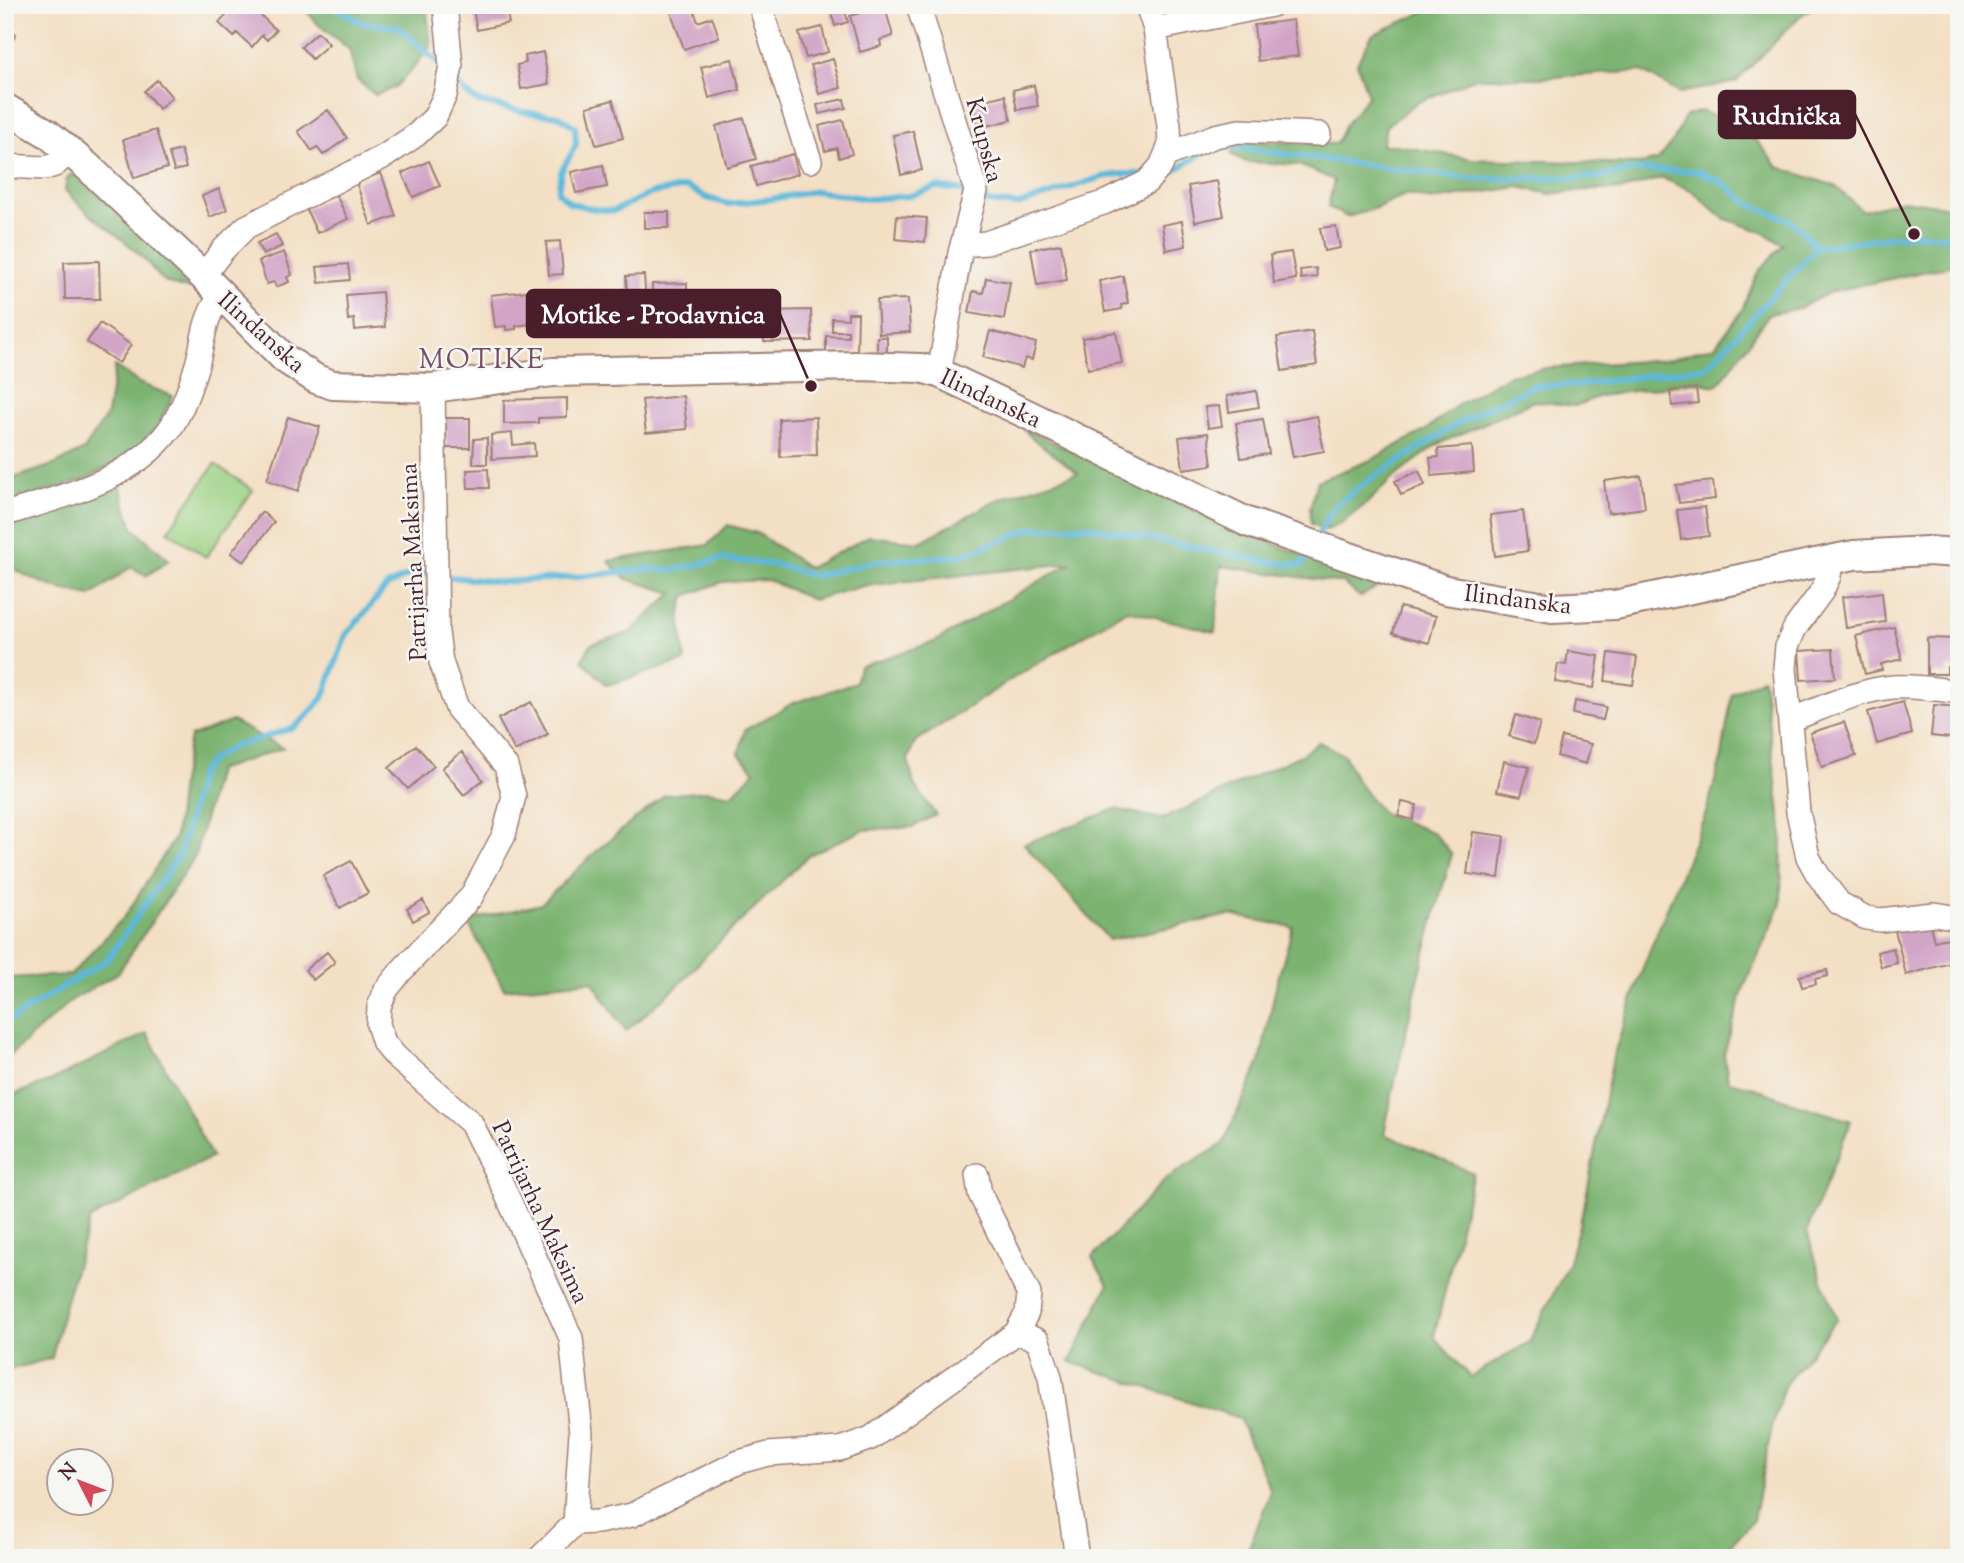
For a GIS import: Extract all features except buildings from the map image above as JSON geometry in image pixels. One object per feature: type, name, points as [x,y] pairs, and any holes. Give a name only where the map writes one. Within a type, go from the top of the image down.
[{"type":"street","points":[[5,513],[89,486],[127,469],[169,429],[182,406],[196,370],[213,305],[212,287],[223,250],[246,227],[385,156],[416,135],[435,117],[445,96],[449,77],[445,5]]},
{"type":"street","points":[[760,5],[810,161]]},
{"type":"street","name":"Krupska","points":[[918,5],[973,200],[962,245],[939,373]]},
{"type":"street","points":[[1147,5],[1156,29],[1169,126],[1170,145],[1158,168]]},
{"type":"street","points":[[1156,29],[1272,5]]},
{"type":"street","name":"Ilindanska","points":[[5,108],[47,133],[69,151],[127,203],[285,359],[316,379],[333,385],[433,388],[553,372],[859,366],[921,368],[939,373],[1031,416],[1247,522],[1446,590],[1552,608],[1615,605],[1854,555],[1927,551],[1959,553]]},
{"type":"street","points":[[962,245],[986,243],[1106,202],[1214,136],[1238,131],[1319,134]]},
{"type":"street","points":[[5,166],[45,168],[54,165],[69,151]]},
{"type":"street","name":"Patrijarha Maksima","points":[[433,388],[437,632],[441,662],[457,708],[506,766],[514,796],[504,835],[471,897],[401,970],[386,990],[379,1007],[378,1024],[384,1043],[396,1057],[471,1123],[500,1180],[571,1338],[581,1433],[575,1522]]},
{"type":"street","points":[[1831,559],[1829,576],[1822,590],[1795,628],[1787,646],[1785,668],[1798,812],[1808,857],[1839,903],[1866,918],[1934,914],[1959,918]]},
{"type":"street","points":[[1790,720],[1856,695],[1893,687],[1959,692]]},
{"type":"street","points":[[540,1558],[575,1522],[632,1515],[739,1462],[768,1454],[840,1449],[872,1438],[1016,1333],[1027,1313],[1029,1294],[980,1194],[977,1175]]},
{"type":"street","points":[[1016,1333],[1038,1341],[1050,1377],[1077,1558]]},
{"type":"green space","points":[[301,5],[426,5],[431,46],[394,88],[375,95],[357,80],[349,49],[319,25]]},
{"type":"green space","points":[[1432,5],[1816,5],[1799,17],[1736,82],[1679,93],[1642,71],[1539,78],[1476,78],[1416,103],[1386,126],[1382,145],[1472,159],[1640,164],[1658,160],[1674,140],[1685,116],[1701,111],[1726,121],[1757,141],[1778,167],[1835,186],[1862,211],[1903,200],[1959,208],[1959,264],[1830,292],[1800,308],[1769,314],[1716,386],[1695,382],[1600,396],[1575,406],[1534,401],[1436,445],[1342,523],[1327,530],[1311,524],[1310,508],[1317,481],[1371,460],[1426,430],[1459,404],[1509,375],[1547,368],[1670,359],[1715,346],[1742,310],[1758,272],[1783,245],[1763,232],[1723,218],[1691,190],[1662,178],[1622,190],[1550,194],[1519,187],[1432,200],[1407,194],[1347,217],[1328,207],[1334,180],[1299,165],[1246,162],[1231,154],[1242,141],[1336,144],[1345,125],[1368,96],[1357,63],[1372,35],[1422,13]]},
{"type":"green space","points":[[71,174],[79,177],[206,289],[181,287],[160,278],[145,260],[65,190],[67,178]]},
{"type":"green space","points":[[115,366],[139,383],[173,396],[159,424],[137,450],[84,480],[5,504],[5,481],[56,464],[84,450],[107,415]]},
{"type":"green space","points":[[1023,428],[1229,527],[1384,583],[1360,597],[1343,583],[1221,566],[1215,632],[1127,610],[1015,677],[915,742],[908,760],[914,784],[936,815],[913,827],[863,830],[809,855],[709,952],[680,984],[626,1031],[592,981],[504,989],[467,921],[541,904],[601,847],[665,795],[707,791],[732,795],[755,771],[739,754],[745,730],[793,703],[855,683],[860,666],[934,642],[1071,563],[863,586],[813,600],[768,580],[722,582],[685,596],[680,616],[685,661],[607,685],[582,660],[591,644],[629,633],[673,593],[627,579],[608,561],[708,545],[728,525],[757,533],[809,568],[869,536],[920,542],[999,499],[1078,473]]},
{"type":"green space","points":[[215,464],[253,490],[206,557],[168,531]]},
{"type":"green space","points":[[119,484],[133,528],[169,560],[146,576],[131,567],[91,596],[46,584],[5,563],[5,526],[43,517]]},
{"type":"green space","points":[[1763,678],[1782,829],[1781,904],[1744,987],[1724,1054],[1728,1081],[1851,1121],[1807,1231],[1837,1319],[1784,1386],[1772,1427],[1753,1520],[1722,1555],[1709,1558],[1245,1558],[1271,1491],[1239,1418],[1070,1362],[1108,1285],[1092,1258],[1167,1178],[1223,1144],[1260,1062],[1277,982],[1293,927],[1230,915],[1109,940],[1024,844],[1115,809],[1163,819],[1301,755],[1319,742],[1345,756],[1355,778],[1381,812],[1434,833],[1452,854],[1415,993],[1384,1134],[1473,1173],[1434,1337],[1470,1377],[1529,1342],[1568,1265],[1584,1207],[1613,1057],[1645,962],[1706,813],[1722,756],[1732,693]]},
{"type":"green space","points":[[232,721],[283,748],[217,770],[195,856],[118,973],[72,1000],[5,1060],[5,978],[71,975],[126,915],[175,837],[190,737]]},
{"type":"green space","points":[[147,1033],[212,1157],[90,1219],[52,1358],[5,1371],[5,1100],[51,1081]]},
{"type":"waterway","points":[[330,5],[362,23],[398,27],[445,69]]},
{"type":"waterway","points":[[454,79],[466,93],[479,102],[559,116],[575,127],[576,145],[561,172],[558,192],[570,203],[594,209],[613,211],[652,193],[687,187],[707,198],[728,204],[816,191],[869,199],[909,196],[937,187],[960,190],[985,202],[1018,205],[1102,177],[1143,174]]},
{"type":"waterway","points":[[1164,174],[1169,174],[1206,151],[1225,146],[1474,179],[1599,177],[1636,170],[1698,171],[1722,182],[1751,205],[1790,220],[1817,247]]},
{"type":"waterway","points":[[1817,247],[1914,234],[1959,237]]},
{"type":"waterway","points":[[1317,538],[1333,508],[1366,482],[1462,421],[1533,386],[1579,385],[1707,367],[1817,247]]},
{"type":"waterway","points":[[441,576],[501,582],[647,569],[675,570],[721,559],[778,565],[814,576],[878,561],[960,556],[1031,529],[1086,526],[1273,563],[1302,565],[1310,551]]},
{"type":"waterway","points":[[5,1023],[107,960],[180,854],[200,774],[212,759],[233,747],[293,728],[305,718],[323,698],[346,635],[387,586],[415,572],[430,574]]},
{"type":"place","name":"Rudnička","points":[[1914,234]]},
{"type":"place","name":"Motike - Prodavnica","points":[[811,386]]},
{"type":"district","name":"MOTIKE","points":[[482,358]]}]
